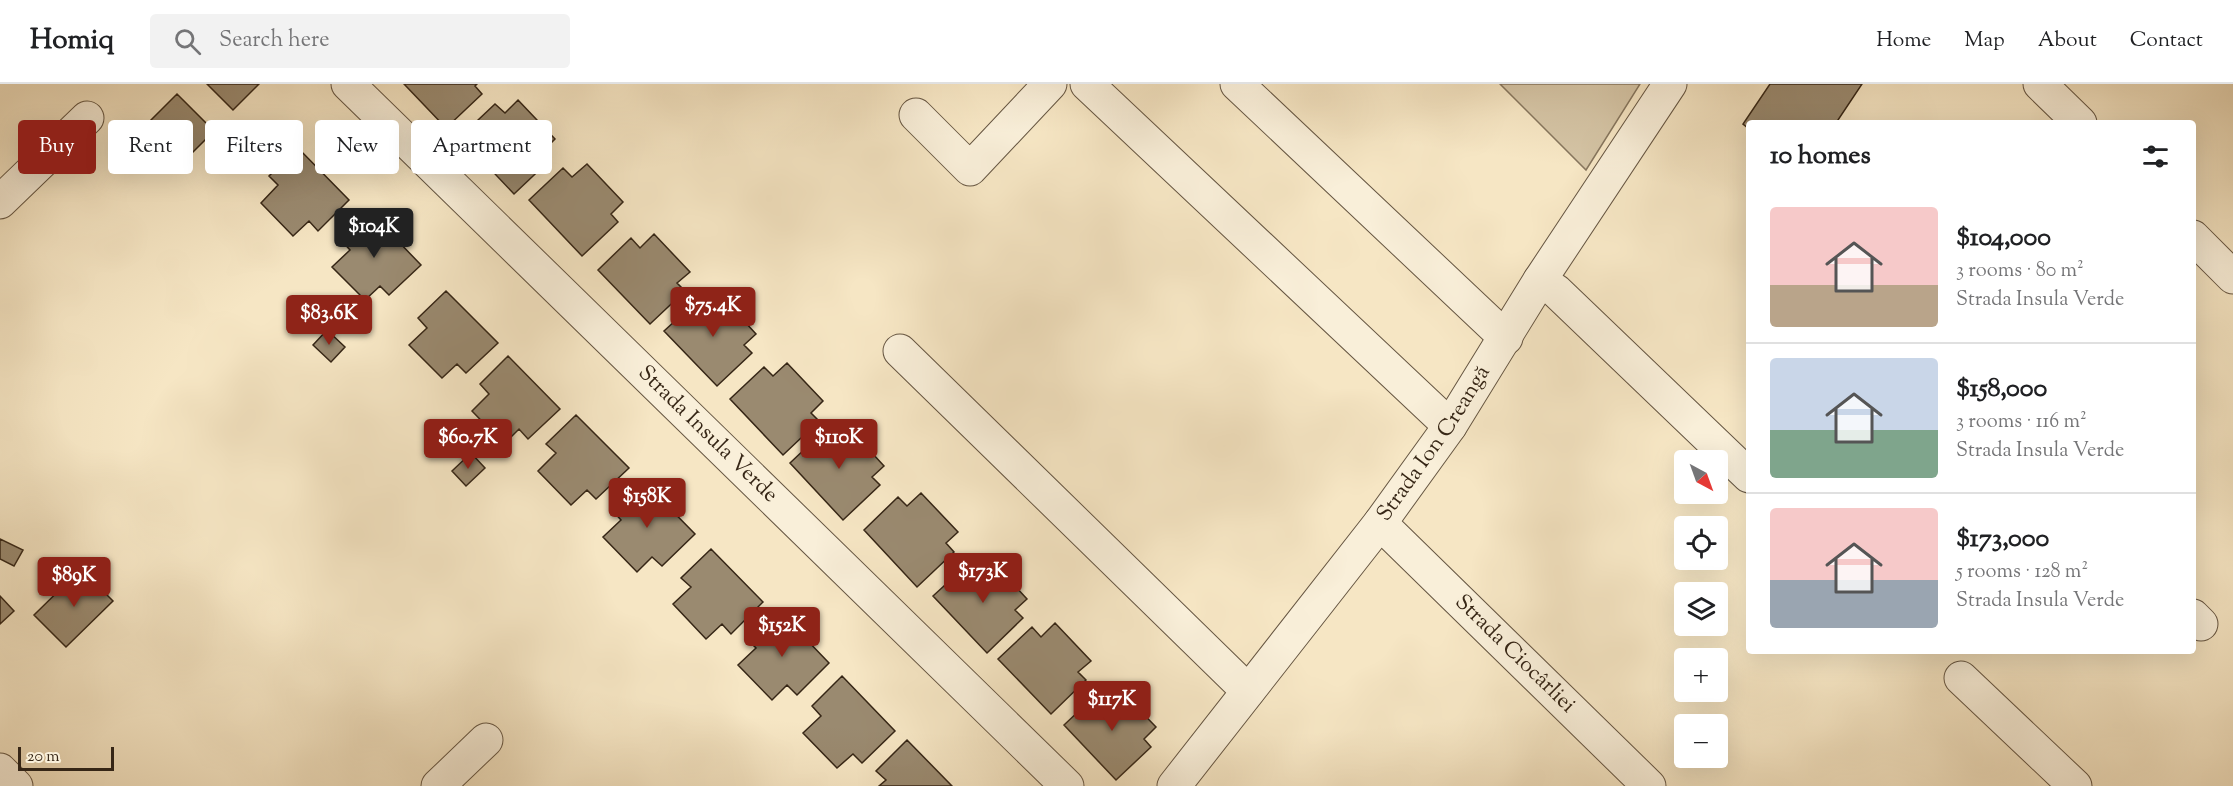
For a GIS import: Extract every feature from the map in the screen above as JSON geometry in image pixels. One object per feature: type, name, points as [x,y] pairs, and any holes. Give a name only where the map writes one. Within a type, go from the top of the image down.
[{"type":"street","name":"Strada Insula Verde","points":[[348,84],[1068,786]]},
{"type":"street","points":[[916,115],[970,169],[1050,84]]},
{"type":"street","points":[[1087,84],[1450,426]]},
{"type":"street","points":[[1237,84],[1506,338]]},
{"type":"street","name":"Strada Ion Creangă","points":[[1174,786],[1380,523],[1450,426],[1540,280],[1670,84]]},
{"type":"street","points":[[2040,84],[2076,120]]},
{"type":"street","points":[[0,202],[87,118]]},
{"type":"street","points":[[2196,240],[2233,277]]},
{"type":"street","points":[[1540,280],[1556,291],[1746,473]]},
{"type":"street","points":[[900,351],[1248,691]]},
{"type":"street","name":"Strada Ciocârliei","points":[[1380,523],[1649,786]]},
{"type":"street","points":[[1961,678],[2075,786]]},
{"type":"street","points":[[438,786],[486,740]]},
{"type":"street","points":[[0,770],[16,786]]},
{"type":"shaded area","points":[[1500,84],[1640,84],[1586,170]]},
{"type":"building","points":[[207,84],[259,84],[233,110]]},
{"type":"building","points":[[404,84],[477,84],[475,86],[482,94],[454,120],[438,120]]},
{"type":"building","points":[[1770,84],[1862,84],[1838,120],[1746,120],[1746,126],[1743,124]]},
{"type":"building","points":[[177,94],[205,122],[205,140],[193,152],[193,120],[151,120]]},
{"type":"building","points":[[518,100],[537,120],[478,120],[495,104],[505,113]]},
{"type":"building","points":[[303,153],[315,165],[315,174],[324,174],[349,200],[318,231],[309,221],[293,236],[261,203],[278,185],[269,176],[271,174],[303,174]]},
{"type":"building","points":[[587,164],[623,202],[611,214],[618,222],[582,256],[529,200],[563,168],[572,177]]},
{"type":"building","points":[[495,174],[535,174],[514,194]]},
{"type":"building","points":[[370,212],[421,265],[389,295],[380,286],[365,300],[332,267],[350,250],[341,240]]},
{"type":"building","points":[[654,234],[690,272],[677,283],[685,291],[650,324],[598,270],[631,238],[640,248]]},
{"type":"building","points":[[446,291],[498,343],[466,373],[457,364],[442,378],[409,345],[427,328],[418,318]]},
{"type":"building","points":[[721,296],[756,334],[744,345],[752,353],[717,386],[664,331],[698,300],[707,310]]},
{"type":"building","points":[[327,330],[345,347],[331,362],[313,345]]},
{"type":"building","points":[[508,356],[560,409],[528,439],[519,429],[504,444],[472,411],[489,394],[480,384]]},
{"type":"building","points":[[787,363],[823,401],[811,413],[819,421],[783,455],[730,399],[764,367],[773,376]]},
{"type":"building","points":[[576,415],[629,468],[596,499],[587,490],[571,505],[538,471],[556,453],[546,444]]},
{"type":"building","points":[[848,427],[884,466],[872,477],[880,485],[843,520],[790,463],[825,430],[834,440]]},
{"type":"building","points":[[471,453],[485,468],[466,486],[452,471]]},
{"type":"building","points":[[642,480],[695,534],[662,566],[652,557],[637,572],[603,537],[621,520],[612,510]]},
{"type":"building","points":[[921,493],[958,532],[946,543],[954,552],[917,587],[864,530],[898,497],[907,506]]},
{"type":"building","points":[[0,539],[23,550],[14,566],[0,559]]},
{"type":"building","points":[[711,549],[763,602],[731,634],[722,624],[706,639],[673,604],[691,587],[681,578]]},
{"type":"building","points":[[991,560],[1027,599],[1015,610],[1023,618],[987,653],[933,596],[968,564],[977,574]]},
{"type":"building","points":[[81,569],[113,601],[66,647],[34,615]]},
{"type":"building","points":[[0,596],[14,611],[0,624]]},
{"type":"building","points":[[777,609],[829,663],[797,695],[787,685],[772,700],[738,665],[756,648],[747,639]]},
{"type":"building","points":[[1055,623],[1091,661],[1078,672],[1086,680],[1051,714],[998,659],[1032,627],[1041,637]]},
{"type":"building","points":[[842,676],[895,731],[862,763],[853,754],[837,768],[803,733],[821,716],[812,706]]},
{"type":"building","points":[[1120,690],[1156,727],[1144,739],[1151,747],[1116,780],[1064,725],[1097,694],[1106,703]]},
{"type":"building","points":[[907,740],[952,786],[879,786],[886,780],[876,771]]}]
